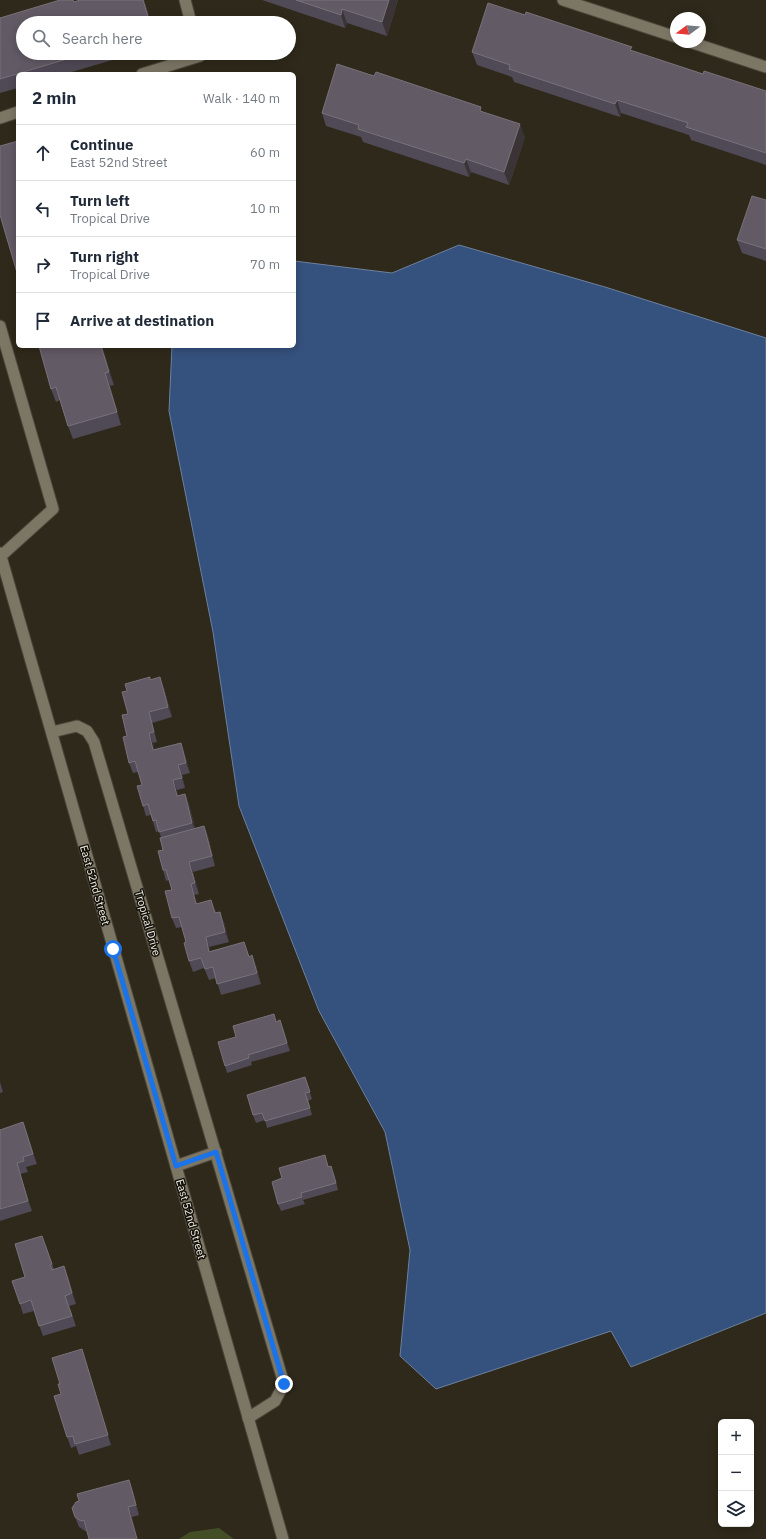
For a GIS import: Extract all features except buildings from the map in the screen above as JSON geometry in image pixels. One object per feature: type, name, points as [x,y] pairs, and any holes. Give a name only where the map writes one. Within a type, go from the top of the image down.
[{"type":"street","points":[[185,0],[189,16]]},
{"type":"street","points":[[562,0],[670,35]]},
{"type":"street","points":[[706,47],[766,67]]},
{"type":"street","points":[[148,72],[187,60]]},
{"type":"street","points":[[0,118],[16,113]]},
{"type":"street","points":[[0,326],[53,509],[0,555]]},
{"type":"street","name":"East 52nd Street","points":[[0,555],[283,1539]]},
{"type":"street","name":"Tropical Drive","points":[[52,732],[77,726],[87,731],[94,742],[284,1384],[275,1401],[248,1418]]},
{"type":"street","points":[[176,1166],[216,1152]]},
{"type":"green space","points":[[219,1528],[234,1539],[179,1539],[190,1532]]},
{"type":"water","points":[[459,245],[605,287],[766,338],[766,1313],[631,1367],[611,1331],[436,1389],[400,1356],[410,1250],[385,1132],[319,1011],[239,806],[213,632],[169,411],[172,348],[296,348],[296,261],[392,273]]},
{"type":"route","points":[[113,949],[176,1166],[216,1152],[284,1384]]}]
